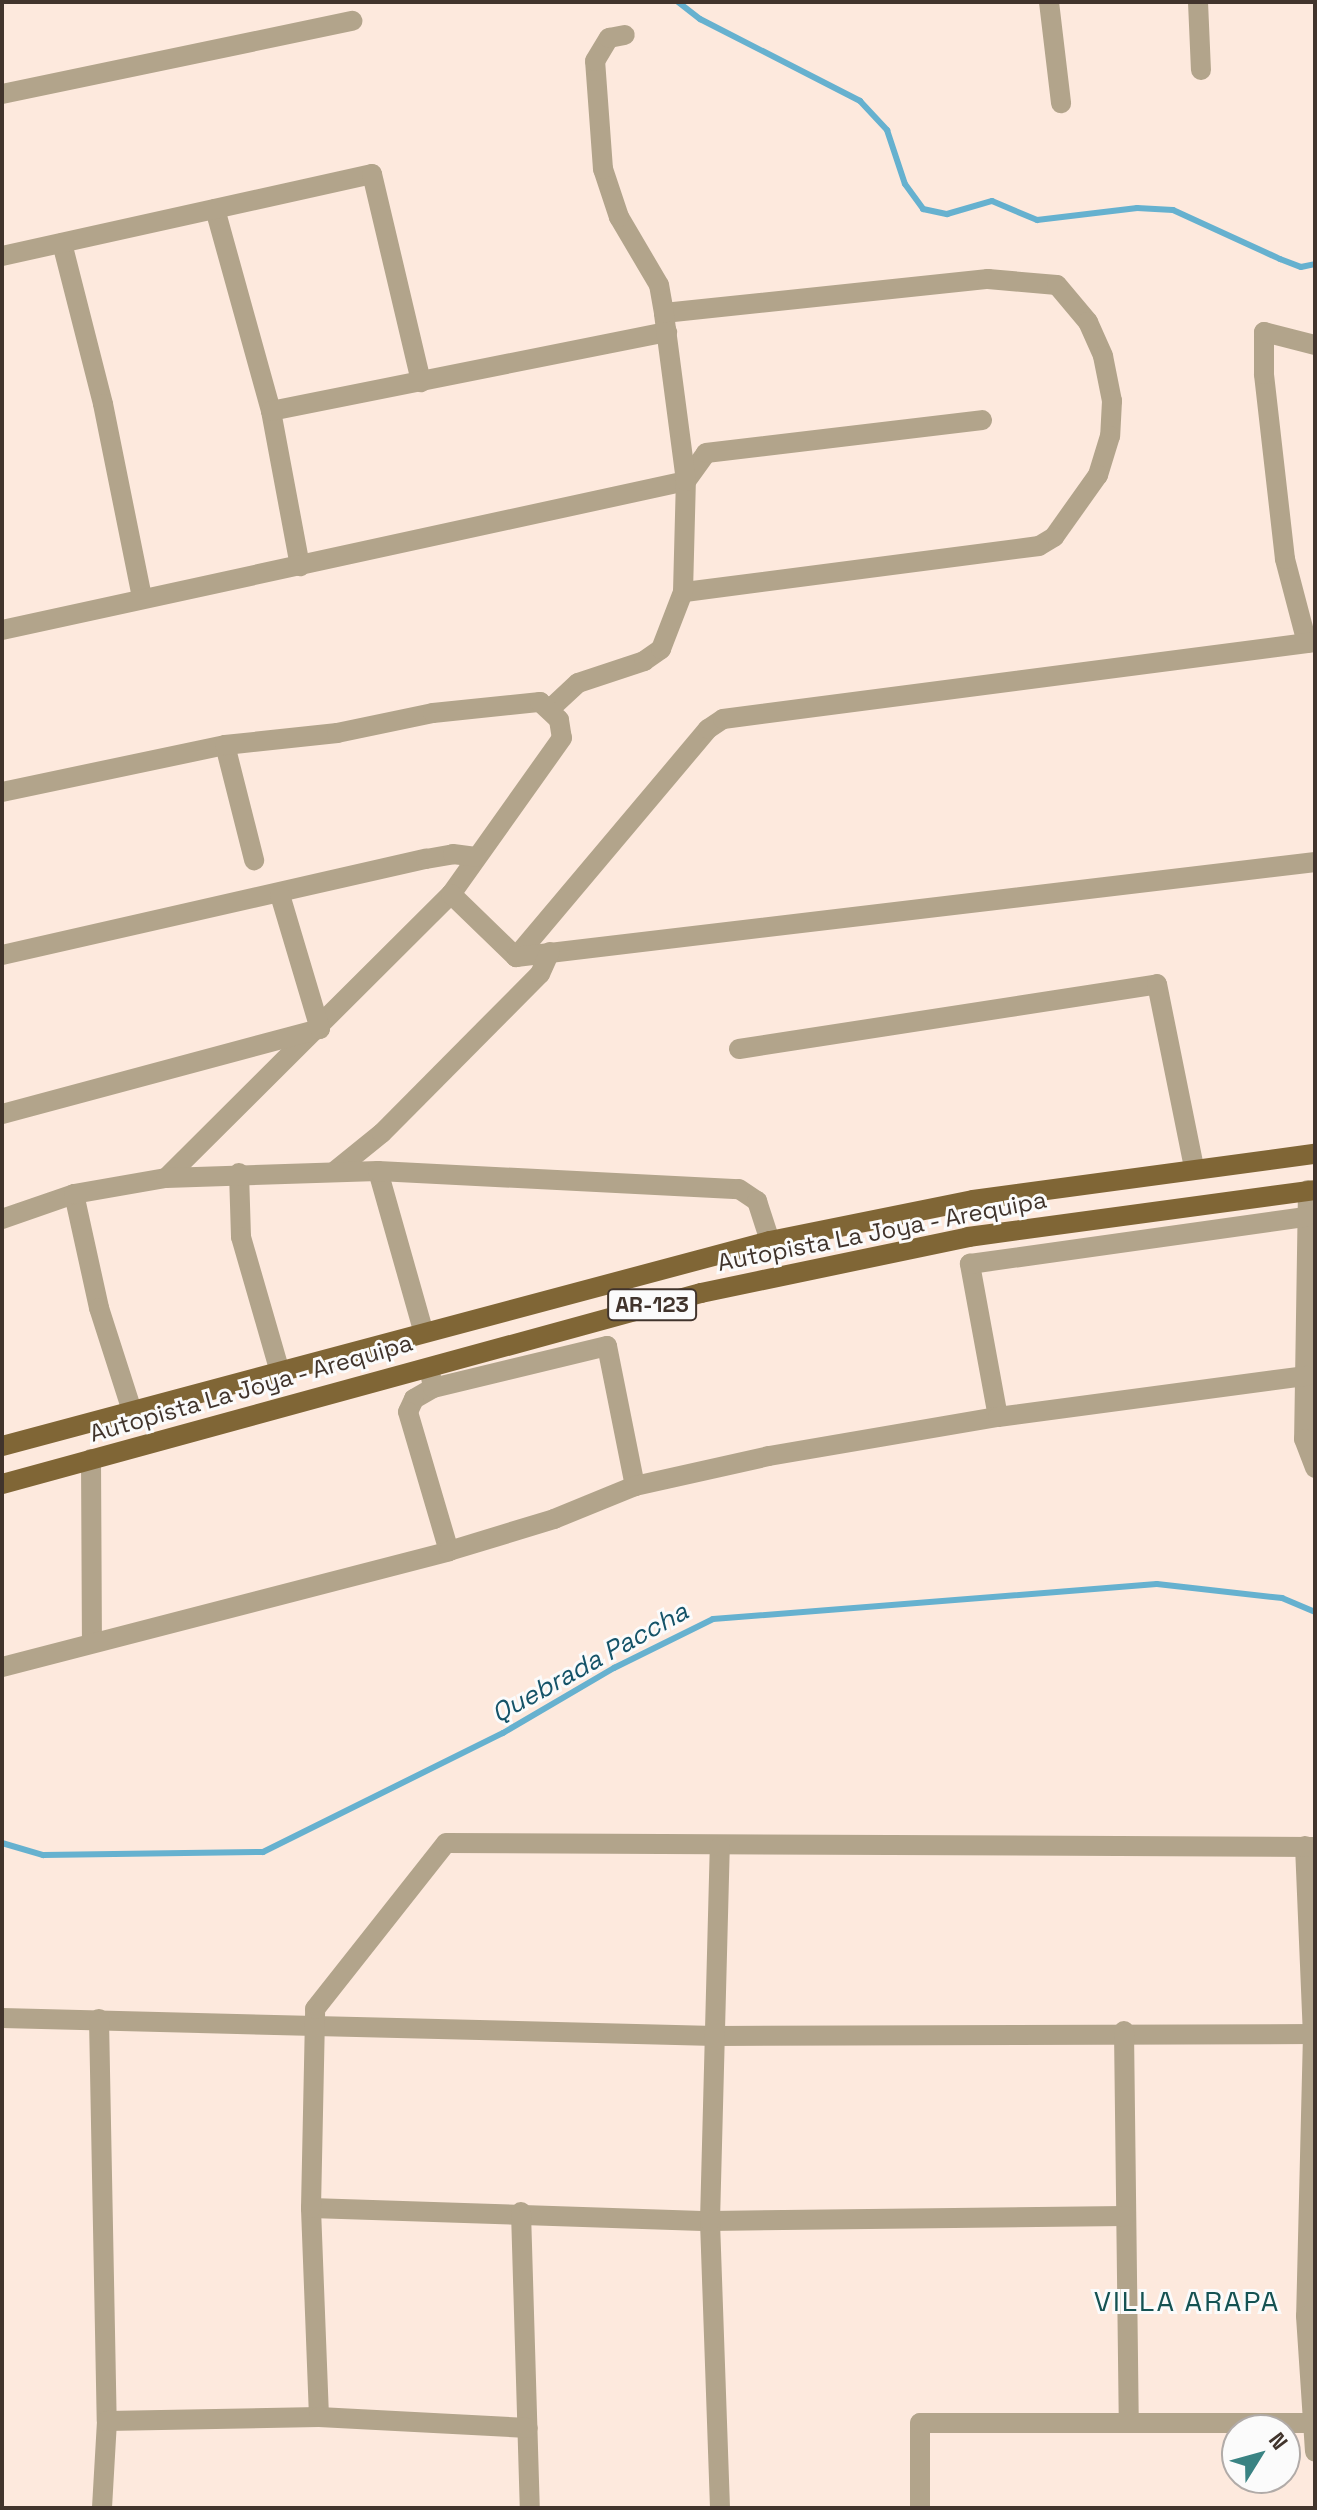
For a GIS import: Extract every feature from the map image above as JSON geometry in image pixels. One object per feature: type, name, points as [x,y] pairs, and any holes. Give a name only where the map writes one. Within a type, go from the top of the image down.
[{"type":"main road","name":"Autopista La Joya - Arequipa","points":[[2,1446],[423,1330],[770,1241],[973,1200],[1194,1167],[1315,1154]]},
{"type":"main road","name":"Autopista La Joya - Arequipa","points":[[2,1484],[701,1293],[898,1251],[1174,1206],[1311,1190]]},
{"type":"street","points":[[1049,2],[1061,103]]},
{"type":"street","points":[[1198,2],[1201,70]]},
{"type":"street","points":[[2,94],[352,21]]},
{"type":"street","points":[[550,709],[578,683],[644,661],[661,649],[683,592],[686,481],[666,322],[659,285],[619,217],[603,169],[595,61],[609,38],[625,35]]},
{"type":"street","points":[[2,256],[372,174],[421,382]]},
{"type":"street","points":[[215,209],[271,411],[300,566]]},
{"type":"street","points":[[62,243],[100,389],[142,598]]},
{"type":"street","points":[[271,411],[421,382],[666,322],[988,279],[1057,285],[1088,322],[1103,356],[1112,401],[1110,436],[1098,475],[1054,537],[1039,546],[683,592]]},
{"type":"street","points":[[516,957],[708,729],[723,719],[1311,643],[1285,559],[1264,374],[1264,332],[1315,345]]},
{"type":"street","points":[[2,630],[686,481],[706,453],[982,420]]},
{"type":"street","points":[[2,792],[225,745],[337,733],[433,713],[540,702],[550,709],[562,738],[451,894],[379,962],[320,1029],[166,1178]]},
{"type":"street","points":[[225,745],[254,860]]},
{"type":"street","points":[[2,955],[280,895],[440,856],[476,857]]},
{"type":"street","points":[[516,957],[1315,862]]},
{"type":"street","points":[[451,894],[516,957]]},
{"type":"street","points":[[280,895],[320,1029]]},
{"type":"street","points":[[335,1171],[382,1133],[540,974],[550,952]]},
{"type":"street","points":[[739,1049],[1157,984],[1194,1167]]},
{"type":"street","points":[[2,1114],[320,1029]]},
{"type":"street","points":[[378,1171],[423,1330]]},
{"type":"street","points":[[2,1219],[74,1194],[166,1178],[239,1173],[378,1171],[739,1189],[757,1201],[770,1241]]},
{"type":"street","points":[[239,1173],[241,1237],[279,1369]]},
{"type":"street","points":[[1311,1190],[1306,1217],[1304,1439],[1315,1468]]},
{"type":"street","points":[[74,1194],[99,1308],[132,1411]]},
{"type":"street","points":[[998,1417],[970,1264],[1306,1217]]},
{"type":"street","points":[[449,1551],[408,1412],[414,1399],[433,1388],[607,1346],[635,1486]]},
{"type":"street","points":[[429,1365],[433,1388]]},
{"type":"street","points":[[2,1667],[449,1551],[554,1519],[635,1486],[769,1456],[998,1417],[1306,1376]]},
{"type":"street","points":[[91,1459],[92,1643]]},
{"type":"street","points":[[319,2417],[311,2208],[315,2009],[446,1843],[720,1847],[1310,1847],[1314,2034],[1306,2316],[1315,2452]]},
{"type":"street","points":[[720,1847],[710,2221],[720,2508]]},
{"type":"street","points":[[2,2018],[313,2022],[715,2036],[1124,2031],[1314,2034]]},
{"type":"street","points":[[99,2019],[107,2421],[102,2508]]},
{"type":"street","points":[[1124,2031],[1129,2423]]},
{"type":"street","points":[[311,2208],[521,2212],[710,2221],[1125,2216]]},
{"type":"street","points":[[521,2212],[530,2508]]},
{"type":"street","points":[[107,2421],[319,2417],[528,2428]]},
{"type":"street","points":[[920,2508],[920,2423],[1314,2423]]},
{"type":"waterway","points":[[678,2],[700,19],[860,101],[887,130],[905,184],[923,209],[947,214],[992,201],[1037,220],[1137,208],[1173,210],[1301,267],[1315,264]]},
{"type":"waterway","name":"Quebrada Paccha","points":[[2,1843],[43,1855],[263,1852],[503,1733],[614,1668],[713,1619],[1157,1584],[1282,1598],[1315,1612]]},
{"type":"district","name":"VILLA ARAPA","points":[[1187,2301]]}]
